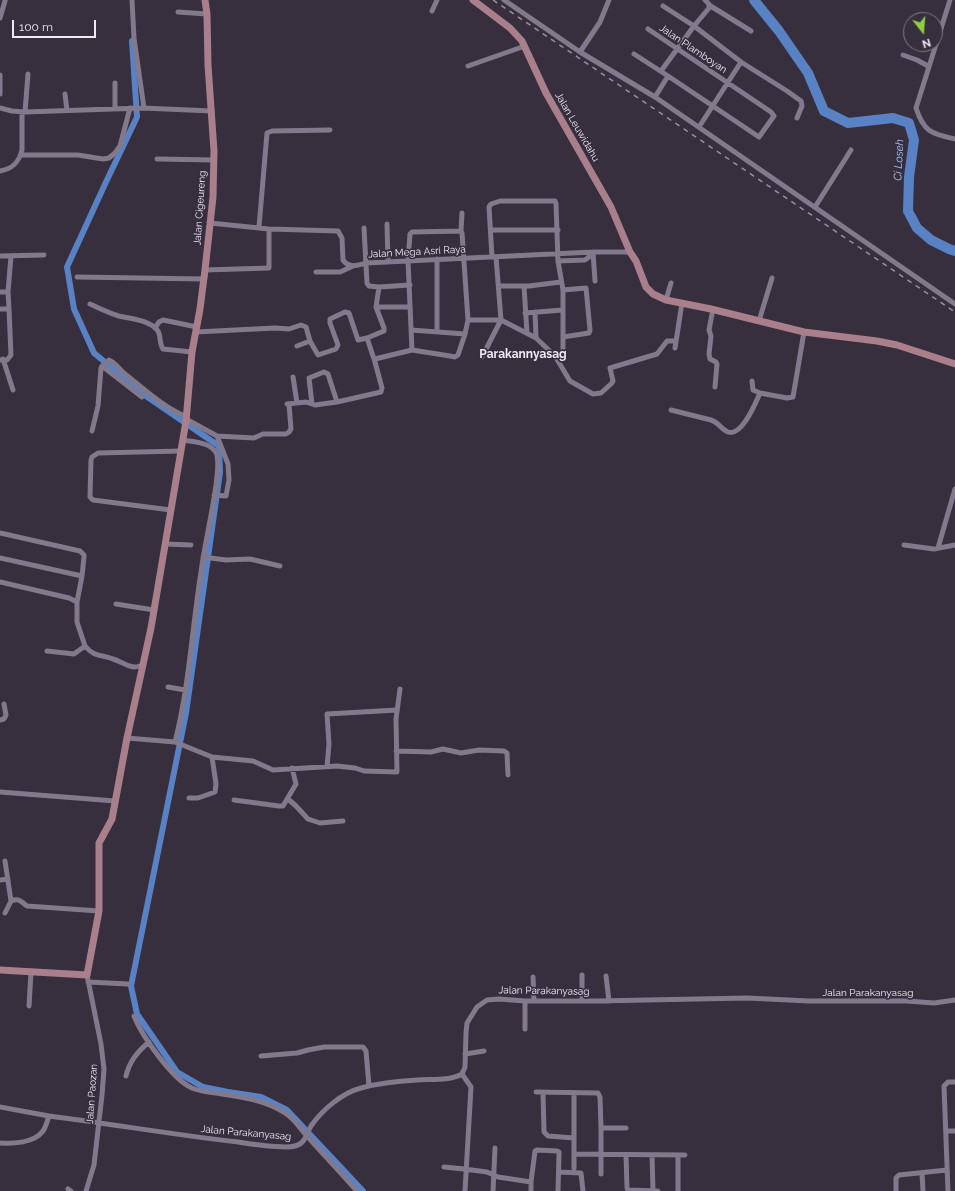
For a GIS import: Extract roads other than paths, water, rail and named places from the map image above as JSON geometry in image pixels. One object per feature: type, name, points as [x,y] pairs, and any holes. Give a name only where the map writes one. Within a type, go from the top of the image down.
[{"type":"street","points":[[132,0],[134,38],[143,108]]},
{"type":"street","name":"Jalan Cigeureng","points":[[88,979],[99,911],[99,843],[112,819],[131,718],[154,610],[186,421],[192,352],[206,270],[214,160],[208,65],[207,14],[205,0]]},
{"type":"street","points":[[432,11],[437,0]]},
{"type":"street","name":"Jalan Leuwidahu","points":[[473,0],[519,36],[546,93],[611,207],[648,290],[653,294],[666,300],[713,309],[804,332],[877,341],[922,352],[955,364]]},
{"type":"street","points":[[504,0],[580,52],[655,97],[955,304]]},
{"type":"street","points":[[580,52],[600,22],[609,0]]},
{"type":"street","points":[[705,0],[709,5],[751,31]]},
{"type":"street","points":[[950,0],[917,104],[918,112],[928,130],[955,139]]},
{"type":"street","points":[[0,18],[5,1]]},
{"type":"street","points":[[661,71],[709,8],[709,5]]},
{"type":"street","points":[[663,6],[694,26],[741,62],[801,101],[802,106],[797,118]]},
{"type":"street","points":[[178,12],[207,14]]},
{"type":"street","name":"Jalan Plamboyan","points":[[648,29],[771,112],[774,116],[759,137],[712,105]]},
{"type":"street","points":[[468,66],[525,46]]},
{"type":"street","points":[[634,54],[712,105]]},
{"type":"street","points":[[903,55],[928,66]]},
{"type":"street","points":[[699,127],[741,62]]},
{"type":"street","points":[[0,171],[8,170],[12,167],[18,162],[21,155],[28,74]]},
{"type":"street","points":[[0,76],[0,94]]},
{"type":"street","points":[[655,97],[668,76]]},
{"type":"street","points":[[115,83],[115,109]]},
{"type":"street","points":[[65,94],[67,111]]},
{"type":"street","points":[[0,108],[24,112],[132,108],[212,111]]},
{"type":"street","points":[[21,155],[78,155],[103,159],[109,158],[115,154],[120,146],[132,108]]},
{"type":"street","points":[[259,227],[266,136],[268,133],[272,131],[330,130]]},
{"type":"street","points":[[815,207],[852,150]]},
{"type":"street","points":[[157,159],[214,160]]},
{"type":"street","points":[[482,357],[501,320],[499,286],[494,257],[489,207],[495,202],[555,201],[558,230],[558,261],[563,290],[563,349]]},
{"type":"street","points":[[375,359],[412,350],[455,357],[458,355],[468,320],[461,231],[462,213]]},
{"type":"street","points":[[210,222],[269,229],[338,231],[342,238],[343,260],[347,264],[353,266]]},
{"type":"street","points":[[386,224],[388,262]]},
{"type":"street","points":[[364,228],[368,284],[370,286],[378,287],[410,285]]},
{"type":"street","points":[[206,270],[269,268],[269,229]]},
{"type":"street","points":[[491,230],[558,230]]},
{"type":"street","points":[[412,350],[408,261],[410,234],[412,232],[461,231]]},
{"type":"street","name":"Jalan Mega Asri Raya","points":[[316,272],[340,272],[366,262],[630,252]]},
{"type":"street","points":[[558,261],[584,260],[592,253]]},
{"type":"street","points":[[592,253],[595,281]]},
{"type":"street","points":[[0,256],[44,256]]},
{"type":"street","points":[[11,256],[8,292],[11,356],[7,360],[2,360],[13,390]]},
{"type":"street","points":[[437,259],[438,332]]},
{"type":"street","points":[[77,277],[204,280]]},
{"type":"street","points":[[760,321],[772,278]]},
{"type":"street","points":[[499,286],[524,286],[561,282]]},
{"type":"street","points":[[666,300],[671,283]]},
{"type":"street","points":[[524,286],[527,333]]},
{"type":"street","points":[[155,328],[159,322],[163,320],[196,330],[275,328],[289,330],[301,325],[306,327],[310,341],[318,356],[336,349],[338,345],[330,319],[347,312],[349,313],[357,339],[359,340],[380,334],[384,330],[376,307],[378,287]]},
{"type":"street","points":[[563,290],[586,288],[590,330],[589,334],[563,337]]},
{"type":"street","points":[[0,292],[8,292]]},
{"type":"street","points":[[675,348],[682,303]]},
{"type":"street","points":[[90,304],[119,316],[136,320],[155,328],[160,334],[160,344],[163,349],[192,352]]},
{"type":"street","points":[[376,307],[410,308]]},
{"type":"street","points":[[0,309],[9,309]]},
{"type":"street","points":[[713,309],[709,330],[711,336],[709,354],[710,360],[716,362],[717,364],[715,387]]},
{"type":"street","points":[[525,313],[563,310]]},
{"type":"street","points":[[535,312],[536,338]]},
{"type":"street","points":[[468,320],[501,320],[536,338],[555,356],[570,381],[593,394],[600,393],[612,384],[613,381],[610,368],[657,354],[667,341],[676,341]]},
{"type":"street","points":[[411,330],[465,334]]},
{"type":"street","points":[[752,381],[753,390],[760,393],[789,398],[794,396],[804,332]]},
{"type":"street","points":[[92,431],[98,406],[100,371],[104,364],[109,360],[112,361],[123,373],[180,414],[186,421],[217,436],[254,438],[263,434],[286,434],[290,432],[291,429],[288,404],[306,402],[315,405],[337,402],[381,392],[382,388],[375,359],[367,338]]},
{"type":"street","points":[[297,346],[310,341]]},
{"type":"street","points":[[104,364],[142,397]]},
{"type":"street","points":[[312,404],[309,378],[324,372],[328,374],[337,402]]},
{"type":"street","points":[[293,377],[297,403]]},
{"type":"street","points":[[671,410],[711,420],[716,422],[728,432],[732,432],[740,428],[746,421],[760,393]]},
{"type":"street","points":[[215,495],[223,497],[226,496],[229,480],[228,464],[217,436]]},
{"type":"street","points":[[178,744],[215,495],[218,462],[215,451],[207,444],[183,440]]},
{"type":"street","points":[[170,510],[95,501],[91,499],[91,460],[92,457],[98,453],[181,450]]},
{"type":"street","points":[[938,548],[955,489]]},
{"type":"street","points":[[0,533],[80,551],[84,557],[77,622],[85,646],[94,653],[103,657],[115,659],[128,666],[135,667],[143,665]]},
{"type":"street","points":[[165,544],[191,545]]},
{"type":"street","points":[[904,545],[927,548],[955,545]]},
{"type":"street","points":[[205,557],[226,560],[250,559],[280,566]]},
{"type":"street","points":[[0,558],[82,576]]},
{"type":"street","points":[[0,582],[69,598],[78,602]]},
{"type":"street","points":[[116,604],[154,610]]},
{"type":"street","points":[[47,651],[74,654],[85,646]]},
{"type":"street","points":[[168,687],[185,690]]},
{"type":"street","points":[[127,738],[178,744],[212,756],[253,761],[273,770],[292,768],[347,767],[364,771],[397,772],[395,733],[400,689]]},
{"type":"street","points":[[0,720],[4,719],[6,715],[4,704]]},
{"type":"street","points":[[327,767],[329,744],[327,714],[397,710]]},
{"type":"street","points":[[396,751],[431,752],[444,749],[463,753],[476,750],[504,751],[507,753],[508,775]]},
{"type":"street","points":[[189,798],[198,798],[215,792],[216,784],[212,756]]},
{"type":"street","points":[[234,800],[282,806],[285,805],[296,784],[292,768]]},
{"type":"street","points":[[0,792],[115,801]]},
{"type":"street","points":[[288,799],[308,819],[320,823],[344,821]]},
{"type":"street","points":[[5,861],[11,901],[5,913]]},
{"type":"street","points":[[0,880],[8,879]]},
{"type":"street","points":[[11,901],[17,899],[21,900],[27,906],[99,911]]},
{"type":"street","points":[[0,970],[31,972],[128,984]]},
{"type":"street","points":[[29,1006],[31,972]]},
{"type":"street","points":[[582,975],[582,1001]]},
{"type":"street","points":[[606,976],[609,1001]]},
{"type":"street","points":[[533,977],[534,1001]]},
{"type":"street","name":"Jalan Paozan","points":[[86,1191],[93,1171],[102,1095],[103,1063],[101,1044],[88,979]]},
{"type":"street","name":"Jalan Parakanyasag","points":[[462,1074],[465,1066],[467,1023],[477,1007],[487,1000],[609,1001],[747,998],[804,1001],[907,1001],[934,1003],[955,1000]]},
{"type":"street","points":[[525,1001],[525,1029]]},
{"type":"street","points":[[134,1016],[149,1042],[176,1077],[184,1084],[197,1090],[242,1097],[273,1107],[294,1120],[357,1191]]},
{"type":"street","points":[[126,1076],[129,1064],[141,1049],[149,1042]]},
{"type":"street","points":[[261,1056],[297,1053],[324,1047],[363,1047],[366,1051],[369,1086]]},
{"type":"street","points":[[465,1054],[484,1050]]},
{"type":"street","points":[[308,1136],[310,1127],[321,1115],[344,1095],[352,1091],[369,1086],[416,1080],[448,1078],[462,1074],[471,1087],[466,1191]]},
{"type":"street","points":[[948,1191],[944,1086],[948,1082],[955,1082]]},
{"type":"street","points":[[536,1092],[598,1092],[600,1094],[601,1174]]},
{"type":"street","points":[[543,1092],[545,1135],[574,1138]]},
{"type":"street","points":[[574,1093],[574,1168]]},
{"type":"street","name":"Jalan Parakanyasag","points":[[0,1107],[49,1116],[99,1122],[121,1127],[205,1139],[277,1146],[296,1146],[305,1141],[308,1136]]},
{"type":"street","points":[[0,1143],[16,1143],[37,1137],[42,1132],[49,1116]]},
{"type":"street","points":[[601,1128],[626,1128]]},
{"type":"street","points":[[946,1131],[955,1131]]},
{"type":"street","points":[[493,1191],[495,1148]]},
{"type":"street","points":[[531,1191],[534,1152],[536,1150],[554,1150],[559,1152],[558,1191]]},
{"type":"street","points":[[574,1154],[685,1155]]},
{"type":"street","points":[[626,1155],[628,1190],[658,1191]]},
{"type":"street","points":[[652,1155],[653,1190]]},
{"type":"street","points":[[678,1156],[678,1191]]},
{"type":"street","points":[[444,1167],[487,1172],[493,1176],[531,1182]]},
{"type":"street","points":[[896,1191],[896,1178],[898,1176],[947,1170]]},
{"type":"street","points":[[558,1172],[581,1173],[583,1191]]},
{"type":"street","points":[[922,1173],[923,1191]]},
{"type":"street","points":[[948,1180],[955,1180]]},
{"type":"waterway","name":"Ci Loseh","points":[[754,0],[779,31],[808,73],[824,111],[848,123],[893,118],[909,123],[914,140],[909,177],[908,211],[917,228],[931,240],[955,251]]},
{"type":"waterway","points":[[132,41],[137,117],[67,267],[74,309],[94,353],[146,396],[219,446],[220,472],[186,713],[131,986],[137,1014],[177,1072],[203,1087],[261,1097],[287,1110],[363,1191]]},
{"type":"railway","points":[[493,0],[955,312]]},
{"type":"district","name":"Parakannyasag","points":[[523,354]]}]
